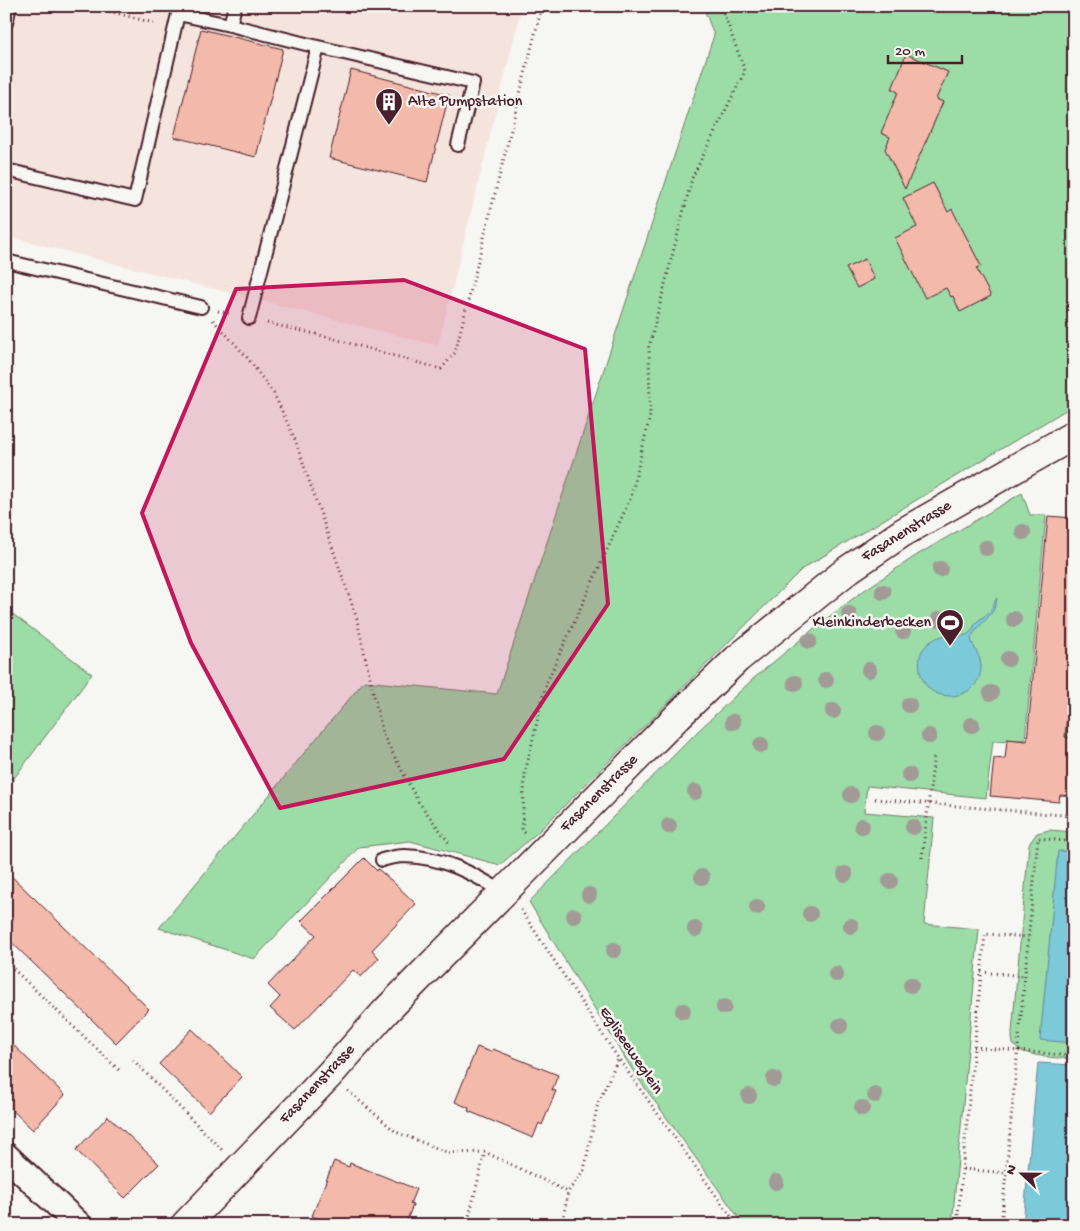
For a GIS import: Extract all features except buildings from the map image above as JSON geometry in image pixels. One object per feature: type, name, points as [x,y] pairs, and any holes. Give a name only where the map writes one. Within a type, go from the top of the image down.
[{"type":"main road","name":"Fasanenstrasse","points":[[185,1225],[328,1075],[386,1011],[679,715],[731,665],[849,569],[902,533],[1074,435]]},
{"type":"street","points":[[6,1156],[79,1225]]},
{"type":"lane","points":[[6,23],[10,6]]},
{"type":"lane","points":[[230,25],[235,6]]},
{"type":"lane","points":[[6,170],[135,200],[178,14],[473,83],[458,145]]},
{"type":"lane","points":[[248,318],[318,47]]},
{"type":"lane","points":[[6,261],[200,307]]},
{"type":"lane","points":[[382,860],[403,856],[439,861],[472,873],[503,892]]},
{"type":"path","points":[[90,6],[175,28]]},
{"type":"path","points":[[200,307],[324,336],[440,369],[455,353],[542,6]]},
{"type":"path","points":[[543,852],[522,830],[526,773],[546,684],[631,497],[650,416],[648,347],[692,178],[745,71],[721,6]]},
{"type":"path","points":[[200,307],[246,356],[278,402],[294,437],[356,616],[383,734],[418,801],[472,873]]},
{"type":"path","points":[[922,858],[934,755]]},
{"type":"path","points":[[875,798],[1074,816]]},
{"type":"path","points":[[1001,1225],[1038,838],[1074,842]]},
{"type":"path","name":"Egliseeweglein","points":[[503,892],[519,906],[618,1058],[737,1225]]},
{"type":"path","points":[[958,1225],[985,934],[1028,937]]},
{"type":"path","points":[[6,962],[120,1072]]},
{"type":"path","points":[[982,972],[1025,976]]},
{"type":"path","points":[[974,1047],[1074,1056]]},
{"type":"path","points":[[562,1225],[568,1192],[584,1170],[598,1103],[618,1058]]},
{"type":"path","points":[[133,1060],[240,1168]]},
{"type":"path","points":[[328,1075],[396,1132],[449,1153],[485,1152],[568,1192]]},
{"type":"path","points":[[467,1225],[485,1152]]},
{"type":"path","points":[[963,1169],[1006,1173]]},
{"type":"path","points":[[127,1225],[129,1222],[131,1225]]},
{"type":"highlighted area","points":[[404,280],[585,349],[608,604],[504,759],[280,808],[191,643],[142,513],[236,289]]},
{"type":"shaded area","points":[[6,6],[522,6],[438,346],[6,236]]},
{"type":"green space","points":[[703,6],[1074,6],[1074,405],[802,569],[538,832],[500,865],[410,841],[359,847],[254,959],[159,928],[364,681],[497,694],[714,35]]},
{"type":"green space","points":[[1022,493],[1030,515],[1046,515],[1025,740],[993,741],[986,798],[867,786],[864,812],[934,818],[924,924],[979,929],[952,1225],[744,1225],[635,1074],[529,902],[698,731],[753,679],[863,591],[917,555]]},
{"type":"green space","points":[[6,609],[92,674],[6,789]]},
{"type":"green space","points":[[1074,646],[1074,738],[1065,737]]},
{"type":"green space","points":[[1049,830],[1074,832],[1074,1059],[1041,1056],[1024,1052],[1013,1044],[1012,1040],[1029,844],[1037,833]]},
{"type":"water","name":"Kleinkinderbecken","points":[[997,598],[994,610],[971,638],[981,663],[979,679],[972,688],[963,694],[941,695],[931,690],[924,682],[920,670],[919,663],[924,647],[938,637],[968,634],[976,623],[990,611]]},
{"type":"water","points":[[1058,851],[1074,852],[1074,1043],[1040,1040]]},
{"type":"water","points":[[1038,1063],[1074,1065],[1074,1225],[1023,1225]]},
{"type":"place","name":"Alte Pumpstation","points":[[389,126]]},
{"type":"place","name":"Kleinkinderbecken","points":[[950,647]]}]
